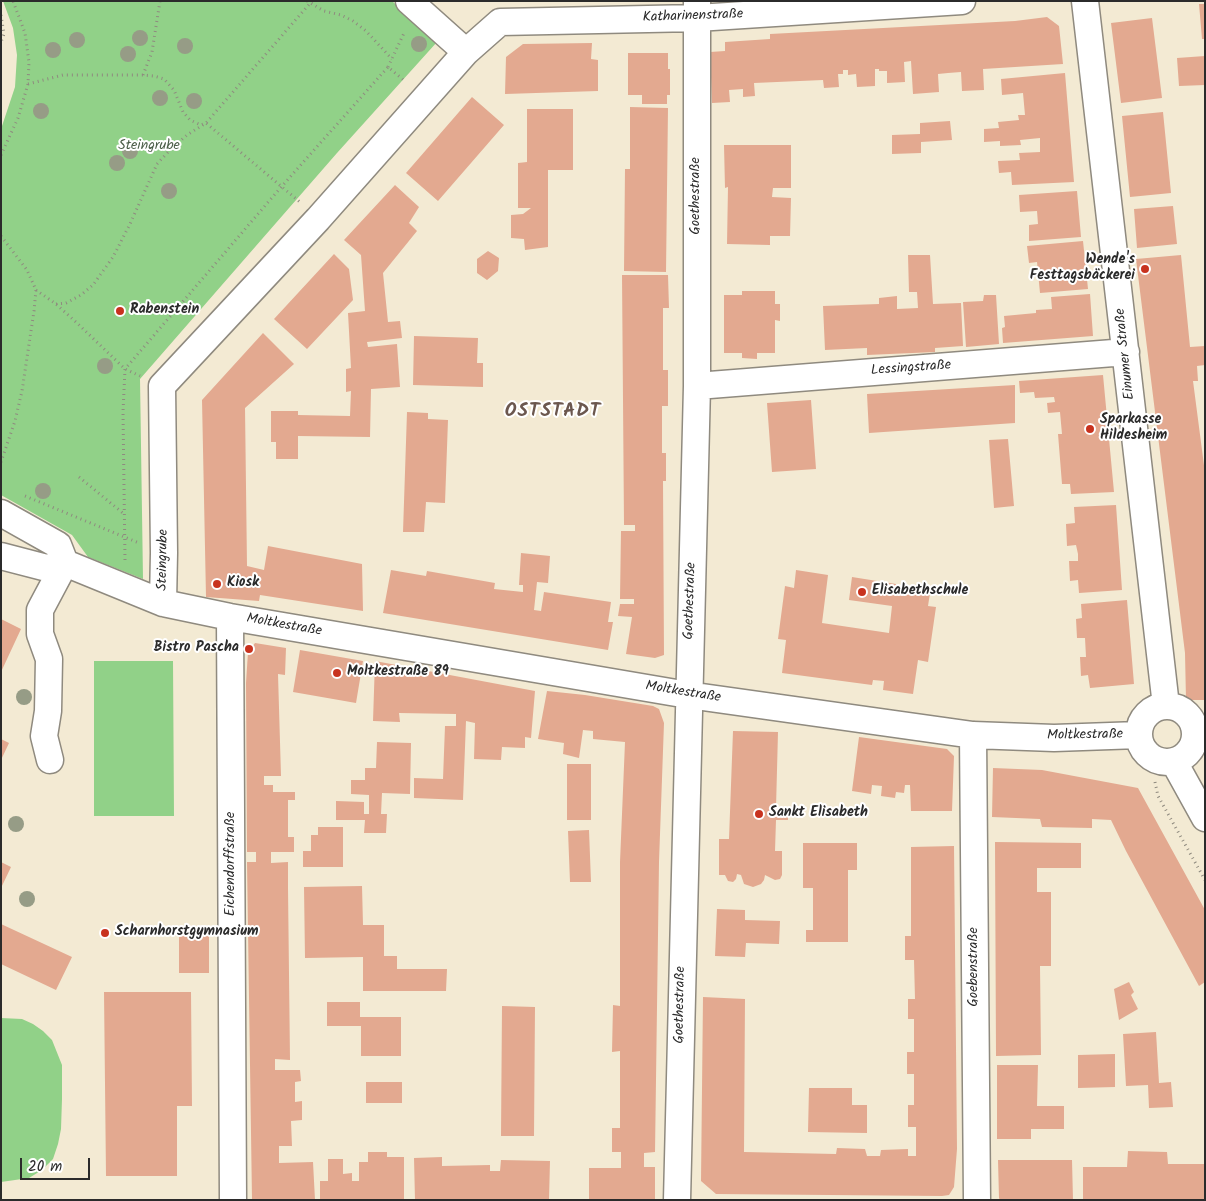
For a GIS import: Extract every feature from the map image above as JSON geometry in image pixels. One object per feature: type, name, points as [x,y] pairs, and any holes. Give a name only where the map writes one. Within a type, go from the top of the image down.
[{"type":"street","name":"Katharinenstraße","points":[[466,52],[500,22],[697,10],[962,1]]},
{"type":"street","name":"Einumer Straße","points":[[1085,1],[1166,706]]},
{"type":"street","points":[[162,386],[318,219],[466,52],[412,4]]},
{"type":"street","name":"Goethestraße","points":[[677,1200],[696,386],[697,10]]},
{"type":"street","name":"Lessingstraße","points":[[696,386],[1126,352]]},
{"type":"street","name":"Steingrube","points":[[162,386],[163,603]]},
{"type":"street","points":[[1,513],[58,545],[65,563],[40,610],[40,634],[49,659],[48,711],[44,736],[50,760]]},
{"type":"street","name":"Steingrube","points":[[1,556],[47,568],[65,563],[163,603],[230,617]]},
{"type":"street","name":"Moltkestraße","points":[[230,617],[688,695],[973,735],[1054,738],[1154,751]]},
{"type":"street","name":"Eichendorffstraße","points":[[230,617],[233,1200]]},
{"type":"street","points":[[1154,751],[1188,754],[1200,732],[1189,716],[1182,710],[1174,706],[1156,708],[1149,712],[1140,726],[1154,751],[1205,818]]},
{"type":"street","name":"Goebenstraße","points":[[973,735],[977,1200]]},
{"type":"path","points":[[1,155],[18,118],[28,84],[29,62],[26,40],[13,1]]},
{"type":"path","points":[[143,75],[152,52],[160,1]]},
{"type":"path","points":[[56,304],[66,303],[81,295],[93,285],[126,232],[157,164],[187,135],[206,123],[310,2],[324,11],[341,15],[353,21],[366,31],[392,59]]},
{"type":"path","points":[[124,586],[124,369],[388,67],[412,4]]},
{"type":"path","points":[[1,15],[4,34],[1,42]]},
{"type":"path","points":[[388,67],[425,100]]},
{"type":"path","points":[[28,84],[63,75],[154,76],[164,79],[174,90],[183,112],[190,120],[201,126],[206,123]]},
{"type":"path","points":[[206,123],[282,186],[318,219]]},
{"type":"path","points":[[1,236],[28,270],[36,290],[22,391],[15,422],[1,462]]},
{"type":"path","points":[[36,290],[56,304],[124,369],[162,386]]},
{"type":"path","points":[[79,477],[124,514]]},
{"type":"path","points":[[18,493],[164,553]]},
{"type":"path","points":[[1154,751],[1158,796],[1205,880]]},
{"type":"green space","name":"Steingrube","points":[[3,1],[392,1],[437,42],[337,153],[140,379],[143,579],[88,557],[72,535],[1,495],[1,129],[15,87],[17,55],[13,28]]},
{"type":"green space","points":[[94,661],[173,661],[174,816],[94,816]]},
{"type":"green space","points":[[1,1018],[22,1019],[43,1031],[52,1040],[62,1065],[62,1099],[61,1129],[53,1159],[42,1170],[29,1178],[1,1182]]},
{"type":"building","points":[[1199,4],[1205,4],[1205,39],[1202,39]]},
{"type":"building","points":[[1047,17],[1059,26],[1063,64],[983,69],[984,90],[962,91],[961,72],[938,74],[939,92],[913,94],[911,61],[904,62],[905,82],[887,83],[887,71],[875,69],[875,86],[857,87],[856,74],[848,75],[848,70],[843,70],[843,74],[838,74],[839,87],[824,88],[823,80],[754,83],[755,96],[743,97],[743,89],[729,90],[730,102],[712,103],[710,52],[725,51],[725,42],[770,39],[770,34],[1015,21]]},
{"type":"building","points":[[1152,18],[1162,98],[1121,103],[1111,23]]},
{"type":"building","points":[[592,43],[591,59],[598,60],[598,91],[505,94],[506,57],[523,44]]},
{"type":"building","points":[[628,53],[668,53],[670,95],[667,95],[667,104],[642,104],[642,95],[628,95]]},
{"type":"building","points":[[1205,56],[1205,85],[1179,86],[1177,58]]},
{"type":"building","points":[[1065,73],[1074,182],[1012,185],[1011,172],[999,173],[998,161],[1020,160],[1019,153],[1040,152],[1040,138],[1020,140],[1021,145],[1000,146],[1000,141],[984,142],[984,129],[999,128],[998,122],[1019,120],[1018,115],[1025,115],[1023,93],[1002,95],[1001,79]]},
{"type":"building","points":[[472,97],[504,125],[438,201],[406,173]]},
{"type":"building","points":[[630,107],[668,108],[666,272],[624,271],[625,169],[630,169]]},
{"type":"building","points":[[527,109],[573,109],[573,170],[548,170],[548,247],[525,250],[524,239],[511,238],[511,215],[523,214],[531,208],[518,208],[518,163],[527,162]]},
{"type":"building","points":[[1163,112],[1171,193],[1130,197],[1122,116]]},
{"type":"building","points":[[950,121],[952,140],[921,142],[921,153],[892,154],[892,135],[920,134],[920,123]]},
{"type":"building","points":[[724,145],[791,145],[791,188],[773,188],[772,197],[791,198],[790,236],[770,236],[770,245],[727,244],[728,187],[725,188]]},
{"type":"building","points":[[395,185],[419,207],[409,223],[417,231],[383,273],[388,322],[400,321],[402,338],[367,342],[368,347],[397,344],[400,387],[371,389],[370,437],[298,436],[298,459],[276,459],[276,442],[271,442],[271,411],[298,411],[298,415],[350,416],[351,391],[346,392],[346,369],[351,368],[348,313],[365,311],[361,255],[344,240]]},
{"type":"building","points":[[1077,191],[1081,237],[1029,241],[1029,225],[1038,224],[1037,211],[1020,212],[1019,195]]},
{"type":"building","points":[[1173,206],[1177,244],[1137,248],[1134,209]]},
{"type":"building","points":[[1083,241],[1088,289],[1040,293],[1037,262],[1029,263],[1027,246]]},
{"type":"building","points":[[488,251],[499,258],[498,271],[487,280],[477,273],[477,259]]},
{"type":"building","points":[[334,254],[349,269],[353,300],[307,349],[274,319]]},
{"type":"building","points":[[908,255],[930,255],[933,304],[961,303],[963,346],[935,348],[935,352],[867,355],[867,348],[825,350],[823,306],[879,304],[879,298],[897,296],[897,309],[918,308],[917,292],[909,292]]},
{"type":"building","points":[[1181,255],[1190,347],[1205,346],[1205,365],[1197,366],[1198,381],[1193,381],[1205,473],[1205,700],[1186,700],[1185,653],[1136,259]]},
{"type":"building","points":[[622,275],[668,275],[669,308],[663,308],[663,370],[668,370],[668,406],[662,406],[662,453],[666,453],[666,481],[663,481],[664,655],[655,658],[626,654],[632,617],[618,616],[620,604],[634,604],[634,599],[620,599],[621,531],[635,531],[635,525],[624,525]]},
{"type":"building","points":[[742,291],[775,291],[775,304],[780,304],[780,321],[775,320],[775,353],[757,353],[757,359],[742,358],[742,353],[724,353],[724,295],[742,295]]},
{"type":"building","points":[[1090,294],[1093,336],[1003,343],[1002,328],[1005,327],[1004,316],[1036,313],[1036,310],[1052,309],[1051,297]]},
{"type":"building","points":[[984,295],[996,295],[999,344],[966,347],[963,302],[983,301]]},
{"type":"building","points":[[263,333],[294,364],[245,408],[247,566],[264,570],[268,546],[362,564],[363,611],[260,595],[259,601],[206,597],[202,400]]},
{"type":"building","points":[[414,336],[478,338],[477,363],[483,363],[483,387],[413,385]]},
{"type":"building","points":[[1103,375],[1114,492],[1071,494],[1070,484],[1062,484],[1058,434],[1062,434],[1060,412],[1048,413],[1047,403],[1055,402],[1054,397],[1035,398],[1034,392],[1020,393],[1019,381]]},
{"type":"building","points":[[1015,385],[1015,423],[869,433],[867,394]]},
{"type":"building","points":[[811,400],[816,469],[772,472],[767,403]]},
{"type":"building","points":[[407,412],[428,413],[428,419],[448,420],[445,503],[426,502],[424,532],[403,532]]},
{"type":"building","points":[[1008,439],[1014,506],[994,508],[989,440]]},
{"type":"building","points":[[1116,505],[1122,590],[1079,593],[1078,580],[1070,581],[1069,561],[1078,561],[1078,554],[1076,545],[1067,546],[1066,524],[1075,523],[1074,507]]},
{"type":"building","points":[[521,553],[550,556],[548,583],[537,582],[534,610],[541,611],[544,592],[611,602],[608,622],[613,622],[608,650],[383,613],[391,570],[426,576],[427,571],[495,583],[494,589],[523,592],[523,585],[519,585]]},
{"type":"building","points":[[796,570],[828,575],[822,623],[889,633],[892,606],[849,600],[852,577],[896,584],[896,588],[930,593],[928,606],[936,607],[928,662],[918,660],[913,694],[883,690],[884,681],[873,680],[872,685],[782,673],[786,640],[778,639],[785,586],[794,588]]},
{"type":"building","points":[[1127,600],[1134,684],[1090,688],[1088,675],[1081,676],[1080,657],[1086,657],[1085,638],[1077,638],[1076,619],[1082,618],[1081,604]]},
{"type":"building","points":[[1,619],[21,629],[1,672]]},
{"type":"building","points":[[255,643],[286,648],[285,675],[278,674],[281,776],[264,776],[264,785],[273,785],[273,792],[295,792],[295,800],[288,800],[288,837],[294,837],[294,852],[271,852],[271,863],[288,862],[290,1060],[275,1059],[275,1070],[300,1070],[301,1081],[295,1082],[295,1102],[302,1101],[302,1120],[291,1121],[292,1146],[279,1146],[279,1163],[313,1162],[315,1200],[252,1200],[247,862],[256,862],[256,852],[247,852],[246,683],[248,652]]},
{"type":"building","points":[[300,650],[363,661],[356,703],[293,692]]},
{"type":"building","points":[[375,661],[535,691],[531,738],[525,737],[525,748],[502,747],[501,760],[474,759],[475,723],[466,721],[463,800],[414,798],[414,778],[443,779],[445,726],[456,726],[456,714],[399,713],[400,722],[373,721]]},
{"type":"building","points":[[547,691],[653,706],[659,709],[664,723],[659,862],[655,1152],[644,1153],[644,1167],[655,1167],[655,1200],[589,1200],[589,1168],[621,1168],[621,1152],[612,1152],[612,1128],[620,1128],[620,1051],[612,1052],[613,1005],[620,1006],[620,862],[625,742],[593,739],[593,731],[583,730],[579,758],[563,754],[564,743],[538,739]]},
{"type":"building","name":"Sankt Elisabeth","points":[[733,731],[778,732],[776,808],[788,808],[788,820],[776,820],[775,851],[782,851],[782,875],[780,879],[775,880],[765,875],[761,884],[753,887],[744,884],[741,875],[737,874],[733,882],[728,881],[725,875],[719,875],[719,839],[729,839]]},
{"type":"building","points":[[859,737],[947,749],[954,756],[952,811],[911,811],[910,785],[905,785],[904,793],[896,792],[895,798],[881,796],[882,786],[872,785],[871,794],[852,791]]},
{"type":"building","points":[[1,739],[9,743],[1,760]]},
{"type":"building","points":[[377,742],[411,743],[410,794],[382,793],[381,814],[387,814],[386,833],[364,833],[365,820],[336,820],[336,801],[364,802],[364,814],[369,814],[369,795],[351,794],[351,780],[365,780],[365,768],[376,768]]},
{"type":"building","points":[[567,764],[591,764],[591,820],[567,820]]},
{"type":"building","points":[[993,768],[1042,770],[1138,788],[1205,910],[1205,982],[1199,986],[1111,820],[1092,819],[1092,828],[1042,827],[1040,819],[992,817]]},
{"type":"building","points":[[318,827],[343,827],[343,867],[303,867],[303,851],[311,851],[311,835],[318,835]]},
{"type":"building","points":[[589,830],[591,882],[570,882],[568,831]]},
{"type":"building","points":[[995,842],[1081,843],[1081,868],[1037,868],[1037,892],[1051,892],[1051,966],[1040,966],[1041,1055],[996,1056]]},
{"type":"building","points":[[803,843],[857,843],[857,870],[848,870],[848,942],[806,942],[806,930],[813,930],[813,888],[803,888]]},
{"type":"building","points":[[954,846],[957,1149],[954,1187],[949,1195],[716,1194],[701,1181],[703,997],[745,999],[744,1152],[836,1154],[837,1148],[865,1149],[867,1156],[880,1156],[881,1150],[908,1149],[908,1156],[916,1156],[916,1127],[908,1127],[908,1105],[914,1105],[914,1074],[907,1074],[907,1052],[914,1052],[914,1019],[908,1019],[908,999],[915,999],[914,960],[905,960],[905,936],[911,936],[911,847]]},
{"type":"building","points":[[1,862],[11,867],[1,888]]},
{"type":"building","points":[[362,886],[363,925],[384,925],[384,956],[397,956],[397,969],[447,969],[446,991],[363,991],[363,957],[305,958],[304,887]]},
{"type":"building","points":[[717,909],[745,910],[745,920],[780,921],[779,944],[746,943],[745,957],[715,956]]},
{"type":"building","points":[[1,924],[72,957],[56,990],[1,964]]},
{"type":"building","points":[[179,934],[209,934],[209,973],[179,973]]},
{"type":"building","points":[[1129,982],[1134,992],[1131,995],[1138,1009],[1119,1020],[1114,989]]},
{"type":"building","points":[[104,992],[191,992],[192,1106],[177,1106],[177,1176],[106,1176]]},
{"type":"building","points":[[327,1002],[360,1002],[360,1017],[401,1017],[401,1056],[361,1056],[361,1026],[327,1026]]},
{"type":"building","points":[[502,1006],[535,1007],[534,1136],[501,1136]]},
{"type":"building","points":[[1156,1032],[1159,1083],[1171,1082],[1173,1107],[1149,1108],[1148,1085],[1126,1086],[1123,1034]]},
{"type":"building","points":[[1115,1054],[1115,1087],[1078,1088],[1078,1055]]},
{"type":"building","points":[[997,1065],[1038,1065],[1037,1106],[1064,1106],[1064,1129],[1031,1129],[1031,1139],[997,1139]]},
{"type":"building","points":[[366,1082],[402,1082],[402,1103],[366,1103]]},
{"type":"building","points":[[809,1088],[852,1088],[852,1105],[867,1105],[867,1133],[808,1132]]},
{"type":"building","points":[[1128,1151],[1167,1152],[1168,1164],[1205,1164],[1205,1200],[1083,1200],[1083,1167],[1127,1167]]},
{"type":"building","points":[[368,1152],[387,1152],[387,1157],[404,1157],[404,1200],[320,1200],[320,1181],[328,1181],[328,1159],[343,1159],[343,1174],[352,1173],[352,1181],[359,1181],[359,1162],[368,1162]]},
{"type":"building","points":[[442,1157],[442,1166],[490,1165],[490,1171],[500,1171],[501,1160],[550,1161],[549,1200],[415,1200],[414,1158]]},
{"type":"building","points":[[998,1160],[1072,1160],[1073,1200],[1000,1200]]},
{"type":"place","name":"Wende's Festtagsbäckerei","points":[[1145,269]]},
{"type":"place","name":"Rabenstein","points":[[120,311]]},
{"type":"place","name":"Sparkasse Hildesheim","points":[[1090,429]]},
{"type":"place","name":"Kiosk","points":[[217,584]]},
{"type":"place","name":"Elisabethschule","points":[[862,592]]},
{"type":"place","name":"Bistro Pascha","points":[[249,649]]},
{"type":"place","name":"Moltkestraße 89","points":[[337,673]]},
{"type":"place","name":"Sankt Elisabeth","points":[[759,814]]},
{"type":"place","name":"Scharnhorstgymnasium","points":[[105,933]]},
{"type":"district","name":"OSTSTADT","points":[[553,413]]}]
